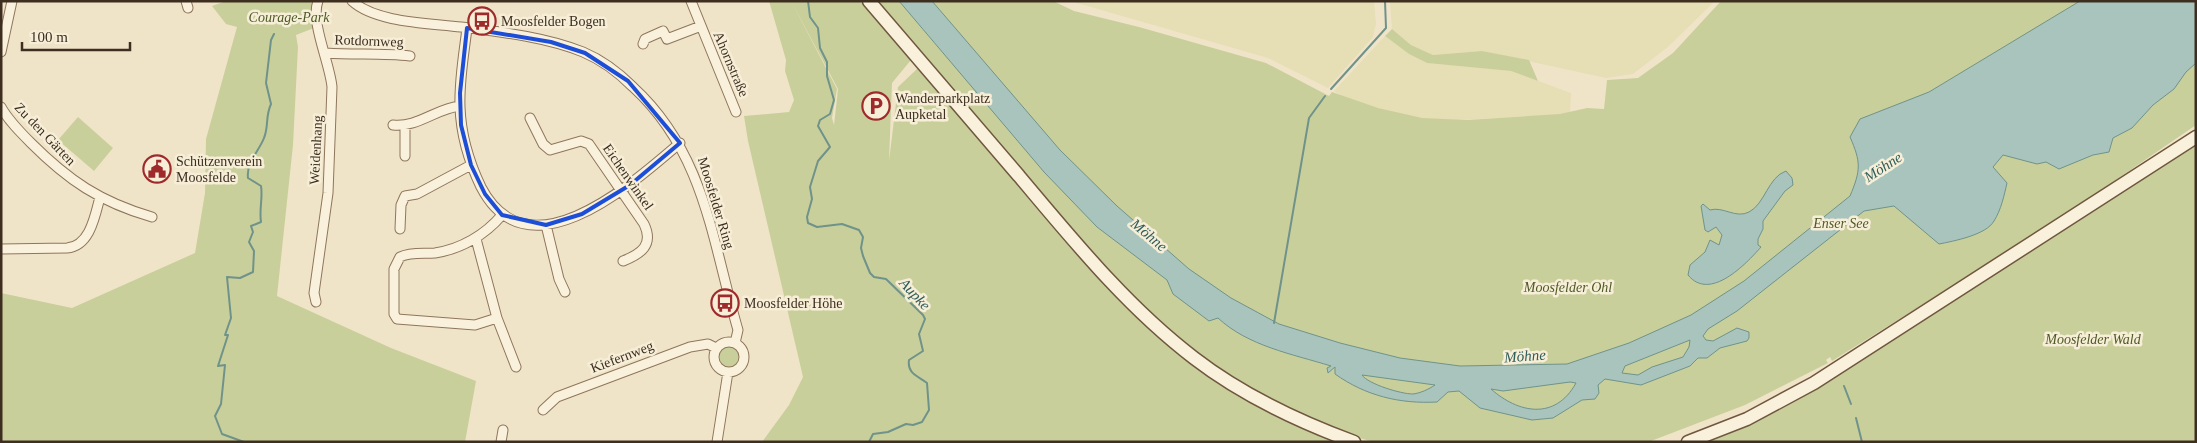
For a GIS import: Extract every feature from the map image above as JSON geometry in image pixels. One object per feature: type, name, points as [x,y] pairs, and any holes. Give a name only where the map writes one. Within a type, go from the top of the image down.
[{"type":"main road","points":[[869,1],[1075,243],[1142,314],[1194,359],[1233,386],[1276,410],[1318,429],[1354,442]]},
{"type":"main road","points":[[1688,442],[1747,419],[1814,383],[2196,137]]},
{"type":"street","points":[[1,52],[12,1]]},
{"type":"street","name":"Weidenhang","points":[[316,302],[314,292],[328,193],[332,88],[326,53],[317,20],[318,1]]},
{"type":"street","name":"Moosfelder Ring","points":[[352,1],[367,12],[384,16],[551,42],[585,53],[599,60],[643,96],[680,143],[694,173],[738,330],[735,343],[743,351],[743,362],[738,369],[728,372]]},
{"type":"street","name":"Ahornstraße","points":[[691,1],[736,112]]},
{"type":"street","name":"Ahornstraße","points":[[642,44],[645,39],[663,31],[667,39],[701,26]]},
{"type":"street","points":[[467,28],[460,106],[461,125],[471,165],[485,194],[502,216],[531,224],[546,224],[571,218],[597,206],[620,191],[680,143]]},
{"type":"street","name":"Rotdornweg","points":[[326,53],[374,55],[382,53],[410,56]]},
{"type":"street","points":[[393,125],[405,126],[451,107],[460,106]]},
{"type":"street","name":"Zu den Gärten","points":[[1,107],[15,126],[48,160],[71,180],[100,197],[152,217]]},
{"type":"street","name":"Eichenwinkel","points":[[530,118],[543,144],[550,150],[581,141],[589,144],[644,224],[649,237],[641,252],[623,262]]},
{"type":"street","points":[[405,126],[405,156]]},
{"type":"street","points":[[400,229],[401,205],[405,196],[417,194],[471,165]]},
{"type":"street","points":[[1,249],[67,248],[76,246],[85,240],[100,197]]},
{"type":"street","points":[[497,318],[475,325],[398,319],[394,314],[394,269],[400,257],[436,253],[454,248],[476,238],[493,226],[502,216]]},
{"type":"street","points":[[546,224],[559,279],[565,292]]},
{"type":"street","points":[[476,238],[497,318],[516,367]]},
{"type":"street","points":[[717,442],[728,372],[720,369],[715,363],[714,355],[716,348],[726,342],[735,343]]},
{"type":"street","name":"Kiefernweg","points":[[543,410],[556,397],[673,353],[702,344],[716,348]]},
{"type":"street","points":[[501,442],[503,430]]},
{"type":"highlighted area","points":[[467,28],[551,42],[585,53],[628,81],[680,143],[630,185],[582,214],[546,225],[502,215],[485,194],[471,165],[461,125],[460,93]]},
{"type":"shaded area","points":[[1070,1],[1374,1],[1376,24],[1373,37],[1328,88],[1268,58]]},
{"type":"shaded area","points":[[1390,1],[1715,1],[1669,46],[1633,74],[1606,78],[1482,51],[1433,55],[1411,45],[1392,29]]},
{"type":"shaded area","points":[[1385,36],[1409,54],[1427,63],[1511,71],[1571,93],[1570,114],[1458,120],[1408,118],[1350,101],[1334,91]]},
{"type":"green space","name":"Courage-Park","points":[[226,1],[311,1],[312,3],[314,28],[296,35],[298,47],[293,145],[277,296],[391,348],[476,381],[465,442],[1,442],[1,293],[72,308],[195,253],[205,193],[206,139],[237,27],[226,24],[212,6]]},
{"type":"green space","points":[[769,1],[791,1],[860,1],[911,60],[892,83],[889,161],[898,87],[918,68],[1008,164],[1106,279],[1233,386],[1354,442],[762,442],[789,405],[803,377],[748,141],[744,116],[789,112],[794,100],[785,71],[786,60]],"holes":[[[791,1],[838,89],[834,125],[832,118],[837,89]]]},
{"type":"green space","name":"Moosfelder Ohl","points":[[878,1],[899,1],[952,63],[963,38],[932,1],[1053,1],[1074,11],[1139,27],[1266,63],[1329,96],[1332,92],[1378,108],[1422,118],[1467,120],[1560,114],[1587,108],[1604,109],[1607,80],[1638,78],[1673,53],[1721,1],[2196,1],[2196,125],[2050,225],[1832,361],[1830,357],[1826,360],[1828,363],[1745,405],[1651,441],[1373,442],[1271,404],[1190,349],[1116,281]]},
{"type":"green space","points":[[1392,29],[1411,45],[1433,55],[1482,51],[1529,60],[1538,81],[1511,71],[1427,63],[1409,54],[1385,36]]},
{"type":"green space","points":[[78,117],[113,148],[94,171],[58,140]]},
{"type":"green space","name":"Moosfelder Wald","points":[[2196,137],[2196,442],[1688,442],[1743,422]]},
{"type":"green space","points":[[731,344],[737,349],[739,358],[736,365],[727,369],[721,365],[719,355],[723,347]]},
{"type":"water","name":"Enser See","points":[[899,1],[932,1],[1060,150],[1117,206],[1189,269],[1231,298],[1279,324],[1340,343],[1400,358],[1460,366],[1567,364],[1629,343],[1691,315],[1744,281],[1850,196],[1858,172],[1858,160],[1850,137],[1860,119],[1929,92],[2080,1],[2196,1],[2196,63],[2186,72],[2174,89],[2153,105],[2132,128],[2113,138],[2109,152],[2093,155],[2059,169],[2046,162],[2037,164],[2003,155],[1993,167],[2007,183],[1994,221],[1990,226],[1977,234],[1953,241],[1939,244],[1894,206],[1864,211],[1737,311],[1708,329],[1703,336],[1706,340],[1713,341],[1737,328],[1749,332],[1747,341],[1720,348],[1707,358],[1698,358],[1690,366],[1641,385],[1605,379],[1598,385],[1599,393],[1595,399],[1582,400],[1553,418],[1532,420],[1480,408],[1459,391],[1448,392],[1437,402],[1410,402],[1384,397],[1347,382],[1335,374],[1335,367],[1328,373],[1327,368],[1331,366],[1271,348],[1243,336],[1218,318],[1209,321],[1173,294],[1167,280],[1097,227],[1044,172]],"holes":[[[1690,340],[1689,347],[1683,357],[1652,367],[1638,375],[1622,373],[1625,366]],[[1362,375],[1435,385],[1419,393],[1408,394],[1385,388]],[[1570,382],[1576,383],[1558,403],[1547,408],[1524,408],[1513,404],[1491,389],[1503,391]]]},
{"type":"water","points":[[1786,171],[1792,178],[1793,185],[1785,191],[1763,221],[1763,229],[1758,239],[1758,245],[1761,247],[1727,278],[1717,282],[1707,284],[1697,282],[1688,275],[1690,265],[1705,252],[1710,240],[1719,245],[1722,235],[1716,227],[1708,232],[1705,230],[1701,206],[1703,204],[1710,210],[1715,209],[1739,214],[1749,212],[1759,203],[1775,179]]},
{"type":"waterway","name":"Aupke","points":[[808,1],[810,17],[818,28],[820,48],[827,62],[827,76],[834,100],[830,114],[820,120],[818,126],[830,147],[818,161],[810,187],[812,199],[807,217],[808,223],[817,227],[842,224],[859,230],[863,237],[861,248],[863,256],[870,273],[874,277],[886,279],[925,319],[919,334],[923,351],[909,360],[909,365],[911,372],[927,383],[929,410],[922,422],[913,425],[906,424],[888,432],[873,434],[869,442]]},
{"type":"waterway","points":[[1331,89],[1386,28],[1385,1]]},
{"type":"waterway","points":[[244,442],[222,434],[215,416],[221,404],[225,365],[218,366],[228,335],[225,335],[231,318],[227,277],[240,278],[253,272],[254,251],[249,242],[253,232],[251,226],[261,222],[261,186],[248,178],[248,173],[251,162],[264,138],[271,104],[266,83],[271,40],[274,34]]},
{"type":"waterway","points":[[1274,323],[1309,118],[1325,96]]},
{"type":"waterway","points":[[1844,386],[1851,404]]},
{"type":"waterway","points":[[1856,418],[1862,442]]},
{"type":"place","name":"Moosfelder Bogen","points":[[482,21]]},
{"type":"place","name":"Wanderparkplatz Aupketal","points":[[876,106]]},
{"type":"place","name":"Schützenverein Moosfelde","points":[[157,169]]},
{"type":"place","name":"Moosfelder Höhe","points":[[725,303]]},
{"type":"water label","name":"Möhne","points":[[1883,167]]},
{"type":"water label","name":"Möhne","points":[[1149,235]]},
{"type":"water label","name":"Möhne","points":[[1525,356]]}]
